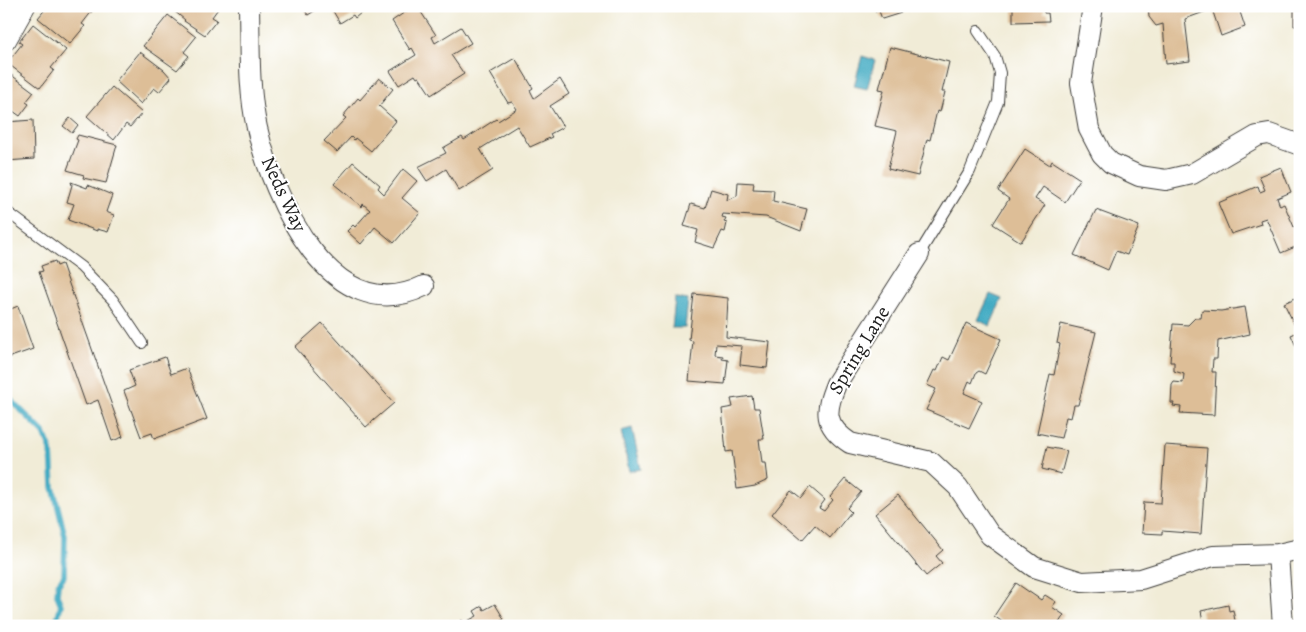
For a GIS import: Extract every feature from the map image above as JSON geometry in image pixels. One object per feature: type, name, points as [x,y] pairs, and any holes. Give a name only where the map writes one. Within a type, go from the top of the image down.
[{"type":"street","points":[[6,40],[25,6]]},
{"type":"street","name":"Neds Way","points":[[249,6],[252,95],[257,127],[274,182],[303,236],[328,270],[352,288],[364,294],[389,297],[414,291],[424,286]]},
{"type":"street","points":[[1093,6],[1081,83],[1089,129],[1102,154],[1111,163],[1139,176],[1166,180],[1192,174],[1258,136],[1276,136],[1300,145]]},
{"type":"street","name":"Spring Lane","points":[[919,254],[836,384],[828,406],[830,424],[838,435],[850,443],[932,462],[958,487],[990,535],[1034,567],[1082,582],[1141,579],[1213,556],[1278,554],[1300,549]]},
{"type":"street","points":[[1278,554],[1283,626]]},
{"type":"lane","points":[[919,254],[970,171],[998,102],[1000,74],[995,56],[978,31]]},
{"type":"lane","points":[[6,211],[81,267],[113,300],[142,342]]},
{"type":"water","points":[[862,56],[875,60],[867,89],[854,86]]},
{"type":"water","points":[[990,294],[1002,299],[990,326],[978,320]]},
{"type":"water","points":[[675,298],[688,300],[685,328],[672,328]]},
{"type":"water","points":[[632,428],[641,469],[629,471],[621,431]]},
{"type":"building","points":[[48,6],[96,6],[82,24],[85,26],[70,44],[38,18]]},
{"type":"building","points":[[176,6],[220,6],[212,17],[217,20],[205,35],[184,21],[173,10]]},
{"type":"building","points":[[302,6],[322,6],[308,15]]},
{"type":"building","points":[[330,6],[369,6],[355,18],[353,15],[340,23]]},
{"type":"building","points":[[414,6],[417,6],[436,35],[432,37],[435,43],[461,27],[471,43],[451,55],[464,74],[431,95],[419,77],[417,78],[415,75],[399,85],[390,71],[416,55],[412,48],[410,50],[392,21]]},
{"type":"building","points":[[870,6],[899,6],[901,13],[882,19],[879,11],[875,12]]},
{"type":"building","points":[[1013,6],[1044,6],[1044,13],[1048,13],[1049,21],[1013,22]]},
{"type":"building","points":[[1148,6],[1238,6],[1245,27],[1221,36],[1212,9],[1185,19],[1190,61],[1166,64],[1163,24],[1156,26],[1149,17]]},
{"type":"building","points":[[1294,6],[1300,6],[1300,26],[1294,26]]},
{"type":"building","points":[[168,15],[196,37],[184,52],[189,56],[177,70],[143,46]]},
{"type":"building","points":[[33,24],[66,50],[51,68],[54,70],[40,88],[7,63],[22,44],[19,42]]},
{"type":"building","points":[[890,47],[949,62],[942,92],[945,92],[940,112],[937,111],[930,140],[927,139],[918,176],[888,169],[897,131],[875,126],[884,90],[879,89]]},
{"type":"building","points":[[140,52],[164,70],[171,78],[159,92],[154,88],[141,104],[116,81]]},
{"type":"building","points":[[515,58],[533,88],[530,90],[534,98],[560,79],[569,94],[550,106],[563,127],[550,134],[552,137],[530,147],[517,126],[480,149],[493,170],[459,191],[446,169],[427,181],[418,167],[446,153],[443,148],[462,137],[464,140],[496,119],[498,121],[517,109],[512,102],[508,103],[490,73]]},
{"type":"building","points":[[6,71],[34,92],[26,102],[29,104],[20,116],[6,106]]},
{"type":"building","points":[[379,78],[393,89],[379,106],[396,121],[371,151],[351,137],[337,152],[324,141],[346,118],[343,116],[358,98],[360,100]]},
{"type":"building","points":[[112,87],[142,113],[130,127],[126,124],[114,140],[87,116]]},
{"type":"building","points":[[70,118],[78,125],[72,133],[63,126]]},
{"type":"building","points":[[33,120],[34,159],[6,161],[6,122]]},
{"type":"building","points":[[78,135],[117,145],[106,183],[83,178],[84,175],[67,170]]},
{"type":"building","points":[[1025,149],[1050,165],[1052,161],[1080,179],[1065,202],[1043,187],[1035,199],[1045,205],[1021,242],[993,224],[1009,199],[998,191]]},
{"type":"building","points":[[353,162],[380,185],[378,188],[384,194],[403,169],[417,181],[402,198],[420,213],[394,243],[375,227],[361,244],[347,231],[353,225],[355,227],[370,210],[363,204],[362,207],[334,184]]},
{"type":"building","points":[[1281,167],[1291,192],[1277,198],[1280,206],[1284,204],[1294,227],[1297,226],[1300,234],[1300,245],[1281,253],[1266,218],[1260,220],[1261,224],[1231,234],[1218,203],[1258,186],[1260,192],[1265,190],[1259,176]]},
{"type":"building","points":[[71,182],[87,188],[88,185],[112,195],[106,212],[114,215],[108,232],[97,229],[97,231],[68,220],[74,204],[67,202],[72,185]]},
{"type":"building","points":[[738,182],[754,183],[753,189],[774,190],[773,201],[807,209],[801,231],[766,217],[723,214],[722,217],[726,218],[724,222],[727,223],[725,232],[722,231],[714,248],[695,242],[698,230],[684,226],[691,204],[705,208],[711,189],[728,194],[727,200],[737,196]]},
{"type":"building","points":[[1096,210],[1139,226],[1127,255],[1116,251],[1108,270],[1074,255]]},
{"type":"building","points":[[55,261],[57,266],[62,264],[123,437],[112,441],[98,400],[86,405],[39,272],[43,271],[41,266]]},
{"type":"building","points":[[694,294],[728,298],[726,337],[770,342],[767,368],[740,365],[742,346],[716,344],[715,355],[723,356],[722,359],[728,360],[725,384],[689,381],[693,341],[689,340]]},
{"type":"building","points":[[1300,296],[1300,355],[1291,335],[1298,332],[1284,303]]},
{"type":"building","points":[[18,306],[33,349],[8,358],[6,311]]},
{"type":"building","points":[[1245,307],[1250,334],[1218,341],[1217,359],[1213,359],[1212,372],[1216,372],[1214,415],[1180,413],[1181,407],[1173,406],[1174,403],[1171,403],[1172,385],[1174,382],[1183,383],[1184,374],[1174,371],[1174,362],[1170,362],[1173,324],[1188,325],[1195,318],[1201,318],[1202,310],[1221,311]]},
{"type":"building","points":[[322,323],[394,403],[366,427],[295,347]]},
{"type":"building","points":[[966,323],[1001,339],[985,374],[979,371],[976,373],[972,383],[969,381],[964,393],[982,401],[969,428],[926,410],[936,389],[927,385],[934,370],[937,371],[943,357],[949,360]]},
{"type":"building","points":[[1061,324],[1096,332],[1078,405],[1074,405],[1071,418],[1066,417],[1061,438],[1037,433],[1050,374],[1054,375],[1060,344],[1057,343]]},
{"type":"building","points":[[165,357],[171,374],[187,368],[207,419],[154,439],[152,433],[141,437],[124,391],[135,386],[129,370]]},
{"type":"building","points":[[752,396],[754,408],[759,408],[764,439],[759,439],[762,463],[766,463],[768,480],[755,486],[737,489],[732,451],[726,452],[722,409],[733,407],[731,399]]},
{"type":"building","points":[[1165,445],[1207,448],[1201,534],[1162,531],[1162,534],[1142,533],[1144,502],[1161,503]]},
{"type":"building","points":[[1047,447],[1067,451],[1061,474],[1042,469]]},
{"type":"building","points":[[845,479],[861,492],[847,508],[851,512],[830,538],[815,525],[802,540],[772,514],[791,490],[801,498],[810,487],[825,500],[819,508],[824,511],[833,500],[830,497]]},
{"type":"building","points":[[898,495],[943,550],[936,556],[942,563],[926,576],[875,514]]},
{"type":"building","points":[[1016,583],[1041,600],[1045,595],[1056,602],[1052,607],[1064,615],[1057,626],[1008,626],[994,616]]},
{"type":"building","points":[[495,604],[504,619],[493,626],[453,626],[462,620],[464,623],[477,616],[474,611],[482,606],[484,610]]},
{"type":"building","points":[[1228,605],[1229,611],[1233,610],[1236,626],[1204,626],[1201,611]]},
{"type":"waterway","points":[[6,395],[44,433],[51,450],[53,487],[65,536],[64,576],[58,584],[57,595],[61,605],[55,626]]}]
